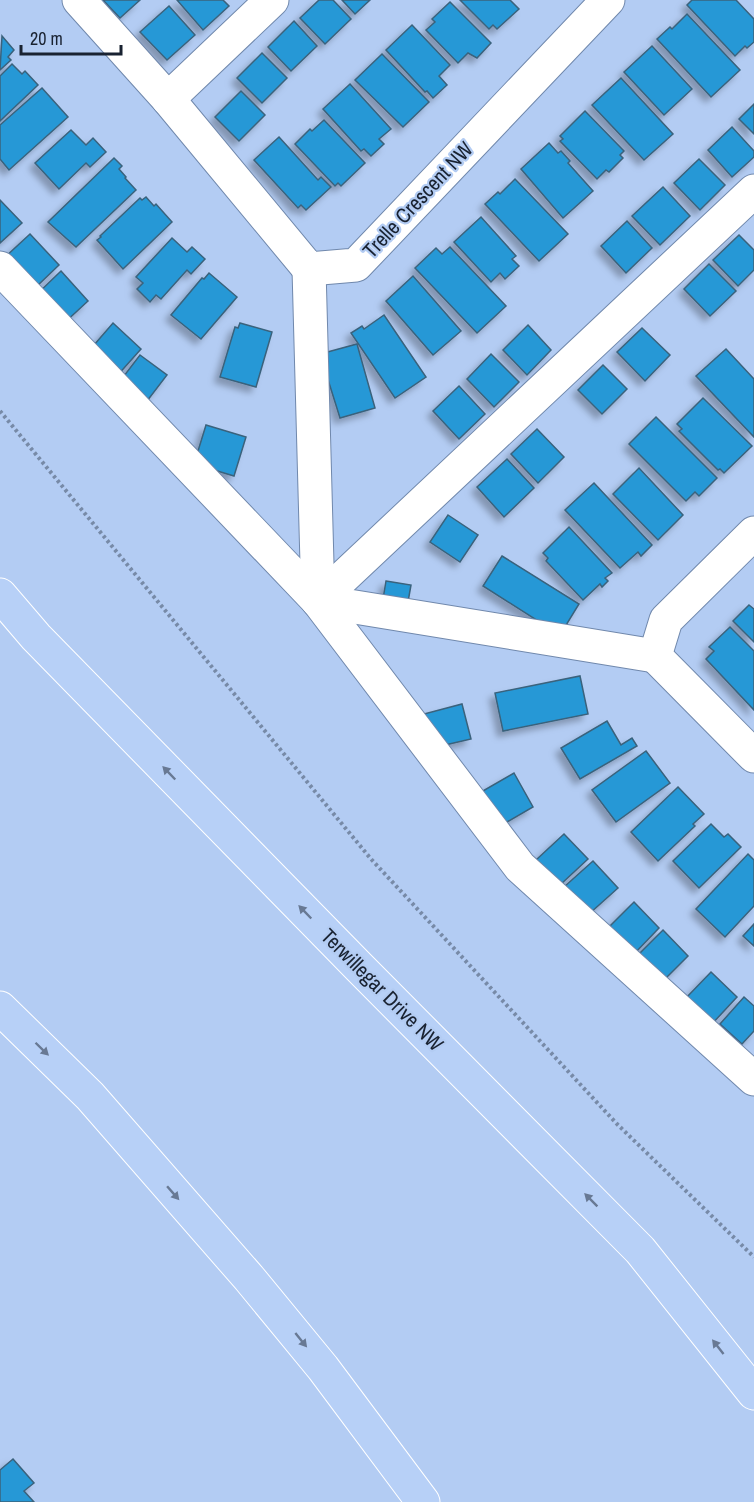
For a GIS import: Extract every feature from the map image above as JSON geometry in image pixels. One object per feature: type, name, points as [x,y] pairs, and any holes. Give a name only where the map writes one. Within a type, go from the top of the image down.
[{"type":"main road","name":"Terwillegar Drive NW","points":[[0,595],[44,645],[640,1250],[754,1393]]},
{"type":"main road","points":[[0,1008],[90,1096],[249,1278],[323,1368],[423,1502]]},
{"type":"street","points":[[79,0],[168,99],[309,269],[318,601]]},
{"type":"street","points":[[168,99],[273,0]]},
{"type":"street","name":"Trelle Crescent NW","points":[[309,269],[356,265],[608,0]]},
{"type":"street","points":[[318,601],[754,191]]},
{"type":"street","points":[[0,268],[318,601],[520,867],[754,1079]]},
{"type":"street","points":[[656,656],[666,620],[754,533]]},
{"type":"street","points":[[318,601],[656,656],[754,756]]},
{"type":"path","points":[[0,411],[371,859],[617,1124],[754,1257]]},
{"type":"building","points":[[103,0],[140,0],[120,18]]},
{"type":"building","points":[[177,0],[223,0],[229,6],[203,30]]},
{"type":"building","points":[[319,0],[333,0],[351,19],[325,44],[300,18]]},
{"type":"building","points":[[342,0],[370,0],[355,14]]},
{"type":"building","points":[[460,0],[510,0],[519,9],[497,29],[493,25],[489,29]]},
{"type":"building","points":[[692,0],[736,0],[754,19],[754,42],[747,48],[745,46],[735,56],[687,5]]},
{"type":"building","points":[[450,2],[491,43],[477,58],[468,53],[458,63],[426,30],[435,22],[432,19]]},
{"type":"building","points":[[169,6],[195,35],[167,60],[140,32]]},
{"type":"building","points":[[687,14],[740,70],[711,97],[657,39],[670,27],[672,29]]},
{"type":"building","points":[[294,21],[317,46],[291,71],[268,47]]},
{"type":"building","points":[[412,25],[450,65],[439,76],[447,85],[433,98],[386,50]]},
{"type":"building","points":[[2,36],[14,50],[8,57],[11,60],[0,70]]},
{"type":"building","points":[[652,46],[692,89],[664,115],[624,72]]},
{"type":"building","points":[[262,53],[287,78],[262,103],[237,78]]},
{"type":"building","points":[[382,54],[429,102],[403,127],[355,80]]},
{"type":"building","points":[[12,64],[22,74],[25,71],[38,85],[0,121],[0,76]]},
{"type":"building","points":[[621,78],[673,134],[644,160],[592,105]]},
{"type":"building","points":[[350,84],[391,129],[379,139],[384,144],[371,156],[364,149],[361,151],[323,109]]},
{"type":"building","points":[[42,88],[68,117],[9,170],[0,159],[0,125]]},
{"type":"building","points":[[241,91],[265,115],[239,141],[215,117]]},
{"type":"building","points":[[754,104],[754,134],[739,119]]},
{"type":"building","points":[[585,111],[624,151],[620,155],[623,158],[609,172],[606,170],[597,179],[560,141],[563,139],[560,136]]},
{"type":"building","points":[[324,120],[365,163],[341,186],[338,183],[335,186],[295,144],[310,129],[312,131]]},
{"type":"building","points":[[732,127],[754,151],[754,157],[732,177],[708,150]]},
{"type":"building","points":[[71,130],[86,145],[93,138],[106,152],[90,167],[86,163],[59,189],[35,163]]},
{"type":"building","points":[[279,137],[318,180],[321,177],[331,187],[306,210],[301,205],[298,208],[254,160]]},
{"type":"building","points":[[549,143],[558,153],[561,151],[570,161],[568,163],[593,191],[563,218],[521,169]]},
{"type":"building","points":[[114,158],[122,166],[119,169],[125,178],[136,190],[76,247],[48,222]]},
{"type":"building","points":[[699,159],[725,185],[700,210],[674,183]]},
{"type":"building","points":[[515,179],[568,234],[539,261],[485,204],[498,192],[500,194]]},
{"type":"building","points":[[663,187],[690,216],[660,245],[632,216]]},
{"type":"building","points":[[146,197],[154,206],[156,204],[172,222],[123,269],[97,240],[140,198],[142,200]]},
{"type":"building","points":[[0,200],[22,223],[0,243]]},
{"type":"building","points":[[481,217],[516,256],[512,259],[519,266],[505,279],[500,273],[491,282],[454,242]]},
{"type":"building","points":[[627,221],[652,248],[626,273],[601,246]]},
{"type":"building","points":[[30,234],[59,265],[35,288],[3,259]]},
{"type":"building","points":[[739,235],[754,250],[754,270],[738,286],[713,260]]},
{"type":"building","points":[[172,238],[187,252],[192,247],[205,259],[191,274],[187,270],[161,299],[156,295],[150,302],[137,289],[143,283],[136,277]]},
{"type":"building","points":[[450,247],[506,306],[477,333],[415,268],[436,248],[442,254]]},
{"type":"building","points":[[709,264],[736,291],[710,316],[684,289]]},
{"type":"building","points":[[61,271],[88,301],[62,325],[35,296]]},
{"type":"building","points":[[209,273],[237,297],[201,339],[171,315],[202,278],[204,279]]},
{"type":"building","points":[[413,276],[461,331],[433,355],[386,301]]},
{"type":"building","points":[[384,315],[426,377],[395,398],[351,333],[362,326],[364,329]]},
{"type":"building","points":[[113,323],[141,349],[116,377],[88,352]]},
{"type":"building","points":[[240,323],[272,332],[256,387],[220,377],[235,327],[238,328]]},
{"type":"building","points":[[528,325],[551,350],[527,375],[503,350]]},
{"type":"building","points":[[642,328],[670,355],[645,381],[617,352]]},
{"type":"building","points":[[357,344],[375,408],[340,418],[320,354]]},
{"type":"building","points":[[726,349],[754,379],[754,437],[696,376]]},
{"type":"building","points":[[491,354],[519,382],[494,407],[467,379]]},
{"type":"building","points":[[140,355],[167,375],[144,405],[117,385]]},
{"type":"building","points":[[603,365],[627,389],[602,414],[578,390]]},
{"type":"building","points":[[459,386],[485,414],[459,439],[433,411]]},
{"type":"building","points":[[703,398],[752,446],[724,473],[718,470],[679,431],[682,429],[677,424]]},
{"type":"building","points":[[656,417],[717,478],[699,496],[695,492],[686,501],[629,444]]},
{"type":"building","points":[[206,425],[246,437],[234,476],[194,464]]},
{"type":"building","points":[[537,429],[564,457],[538,483],[511,454]]},
{"type":"building","points":[[507,459],[534,488],[504,517],[477,487]]},
{"type":"building","points":[[639,468],[683,515],[658,540],[613,494]]},
{"type":"building","points":[[594,483],[652,545],[641,556],[638,552],[620,568],[565,510]]},
{"type":"building","points":[[448,515],[478,535],[460,562],[430,542]]},
{"type":"building","points":[[569,527],[612,573],[605,578],[608,581],[602,587],[600,584],[583,600],[546,561],[548,558],[543,553]]},
{"type":"building","points":[[502,556],[579,604],[560,635],[483,586]]},
{"type":"building","points":[[386,581],[411,585],[408,602],[383,599]]},
{"type":"building","points":[[749,605],[754,609],[754,642],[733,621]]},
{"type":"building","points":[[730,627],[754,651],[754,710],[706,659],[714,651],[709,647]]},
{"type":"building","points":[[580,676],[588,714],[503,731],[495,693]]},
{"type":"building","points":[[462,704],[471,739],[432,748],[424,714]]},
{"type":"building","points":[[607,721],[621,745],[632,738],[637,746],[580,779],[561,748]]},
{"type":"building","points":[[646,751],[670,783],[616,822],[592,790]]},
{"type":"building","points":[[514,773],[533,807],[500,826],[481,792]]},
{"type":"building","points":[[678,787],[704,814],[693,824],[695,826],[658,861],[631,832]]},
{"type":"building","points":[[711,824],[724,837],[728,834],[741,847],[699,888],[673,861]]},
{"type":"building","points":[[564,834],[588,859],[560,885],[536,860]]},
{"type":"building","points":[[748,854],[754,860],[754,906],[725,937],[696,909]]},
{"type":"building","points":[[593,861],[618,888],[589,914],[564,887]]},
{"type":"building","points":[[634,902],[659,928],[634,954],[608,928]]},
{"type":"building","points":[[754,924],[754,946],[743,936]]},
{"type":"building","points":[[663,930],[688,956],[662,982],[637,956]]},
{"type":"building","points":[[711,972],[737,997],[711,1025],[685,999]]},
{"type":"building","points":[[744,997],[754,1006],[754,1031],[742,1044],[720,1024]]},
{"type":"building","points":[[13,1459],[34,1483],[24,1491],[34,1502],[0,1502],[0,1470]]}]
